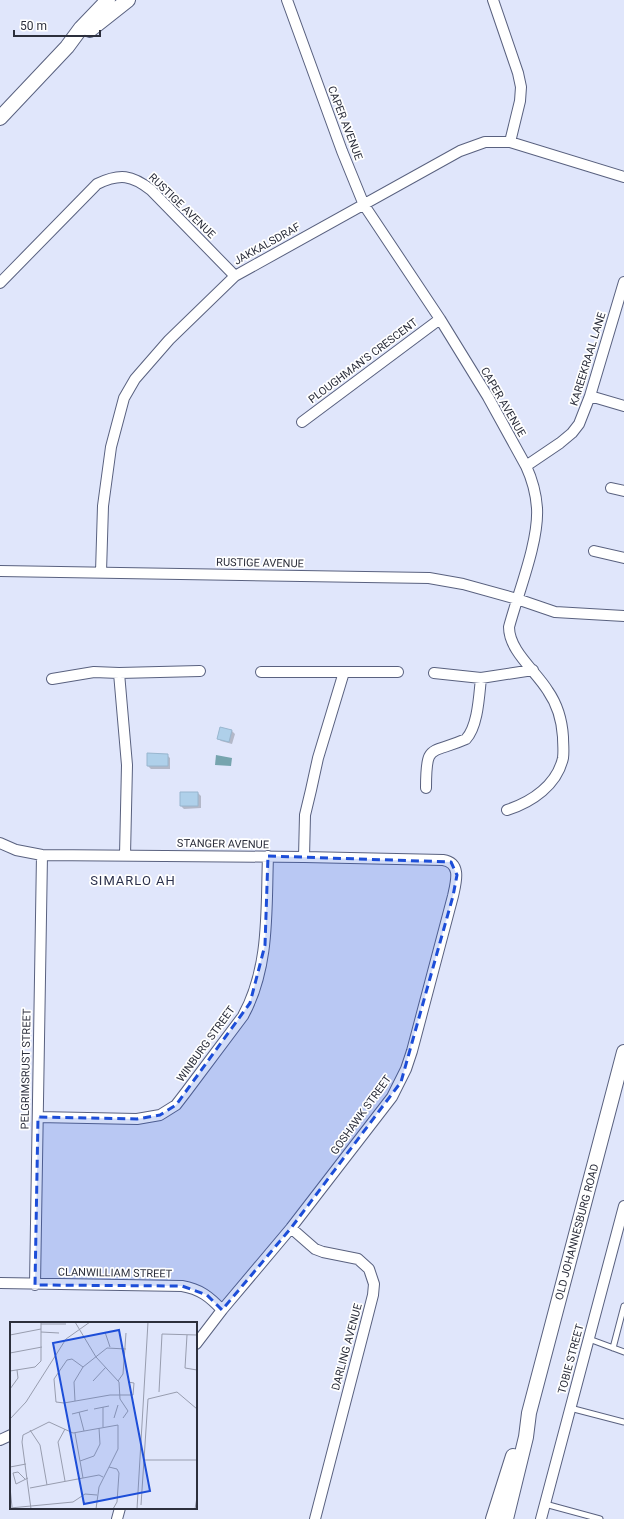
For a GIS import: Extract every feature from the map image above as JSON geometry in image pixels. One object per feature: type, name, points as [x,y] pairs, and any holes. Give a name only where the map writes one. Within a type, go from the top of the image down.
[{"type":"main road","points":[[0,118],[67,47],[80,28],[108,0]]},
{"type":"main road","points":[[67,47],[82,37],[128,0]]},
{"type":"main road","name":"OLD JOHANNESBURG ROAD","points":[[493,1519],[519,1436],[529,1412],[624,1052]]},
{"type":"main road","name":"OLD JOHANNESBURG ROAD","points":[[506,1519],[526,1437],[529,1412]]},
{"type":"street","name":"CAPER AVENUE","points":[[287,0],[364,205],[440,319],[488,397],[526,466],[534,492],[537,508],[536,525],[531,550],[509,627],[510,638],[521,656],[549,691],[559,714],[562,732],[563,757],[556,774],[540,794],[522,805],[507,810]]},
{"type":"street","points":[[494,0],[518,73],[521,87],[520,101],[510,142]]},
{"type":"street","name":"JAKKALSDRAF","points":[[101,572],[103,506],[110,454],[124,398],[135,379],[169,340],[235,276],[460,151],[485,142],[510,142],[624,177]]},
{"type":"street","name":"RUSTIGE AVENUE","points":[[0,283],[97,184],[107,179],[125,177],[135,179],[151,190],[235,276]]},
{"type":"street","name":"KAREEKRAAL LANE","points":[[526,466],[572,433],[579,424],[590,396],[624,282]]},
{"type":"street","name":"PLOUGHMAN'S CRESCENT","points":[[302,422],[440,319]]},
{"type":"street","points":[[590,396],[624,406]]},
{"type":"street","points":[[611,488],[624,491]]},
{"type":"street","points":[[594,551],[624,558]]},
{"type":"street","name":"RUSTIGE AVENUE","points":[[0,571],[31,573],[101,572],[429,578],[463,584],[517,599],[556,612],[624,616]]},
{"type":"street","points":[[434,673],[481,678],[533,670]]},
{"type":"street","points":[[52,679],[94,672],[119,673],[200,671]]},
{"type":"street","points":[[261,672],[398,672]]},
{"type":"street","points":[[304,857],[305,815],[318,758],[344,672]]},
{"type":"street","points":[[119,673],[127,765],[125,855]]},
{"type":"street","points":[[426,788],[427,761],[431,753],[436,749],[466,739],[469,736],[474,722],[481,678]]},
{"type":"street","name":"STANGER AVENUE","points":[[0,843],[16,850],[42,855],[268,856],[448,861]]},
{"type":"street","name":"PELGRIMSRUST STREET","points":[[35,1284],[42,855]]},
{"type":"street","name":"WINBURG STREET","points":[[38,1117],[137,1119],[160,1115],[176,1105],[244,1016],[252,998],[261,967],[265,945],[268,856]]},
{"type":"street","name":"GOSHAWK STREET","points":[[197,1343],[222,1310],[291,1228],[392,1097],[406,1069],[456,884],[456,868],[451,862],[448,861]]},
{"type":"street","name":"TOBIE STREET","points":[[542,1519],[588,1339],[622,1225],[624,1206]]},
{"type":"street","name":"DARLING AVENUE","points":[[291,1228],[316,1249],[322,1252],[358,1259],[369,1269],[374,1284],[364,1334],[315,1519]]},
{"type":"street","name":"CLANWILLIAM STREET","points":[[0,1283],[182,1286],[207,1295],[222,1310]]},
{"type":"street","points":[[0,1440],[10,1435]]},
{"type":"street","points":[[117,1519],[120,1509]]},
{"type":"lane","points":[[613,1348],[624,1306]]},
{"type":"lane","points":[[588,1339],[624,1352]]},
{"type":"lane","points":[[570,1408],[624,1422]]},
{"type":"lane","points":[[545,1504],[600,1519]]},
{"type":"highlighted area","points":[[268,856],[451,862],[457,875],[453,896],[401,1082],[291,1228],[222,1310],[207,1295],[182,1286],[35,1285],[38,1117],[137,1119],[160,1115],[176,1105],[250,1003],[265,945]]},
{"type":"shaded area","points":[[216,755],[232,758],[231,766],[215,765]]},
{"type":"building","points":[[220,727],[232,730],[229,742],[217,739]]},
{"type":"building","points":[[147,753],[168,754],[168,766],[147,766]]},
{"type":"building","points":[[180,792],[198,792],[198,806],[180,806]]},
{"type":"district","name":"SIMARLO AH","points":[[133,880]]}]
